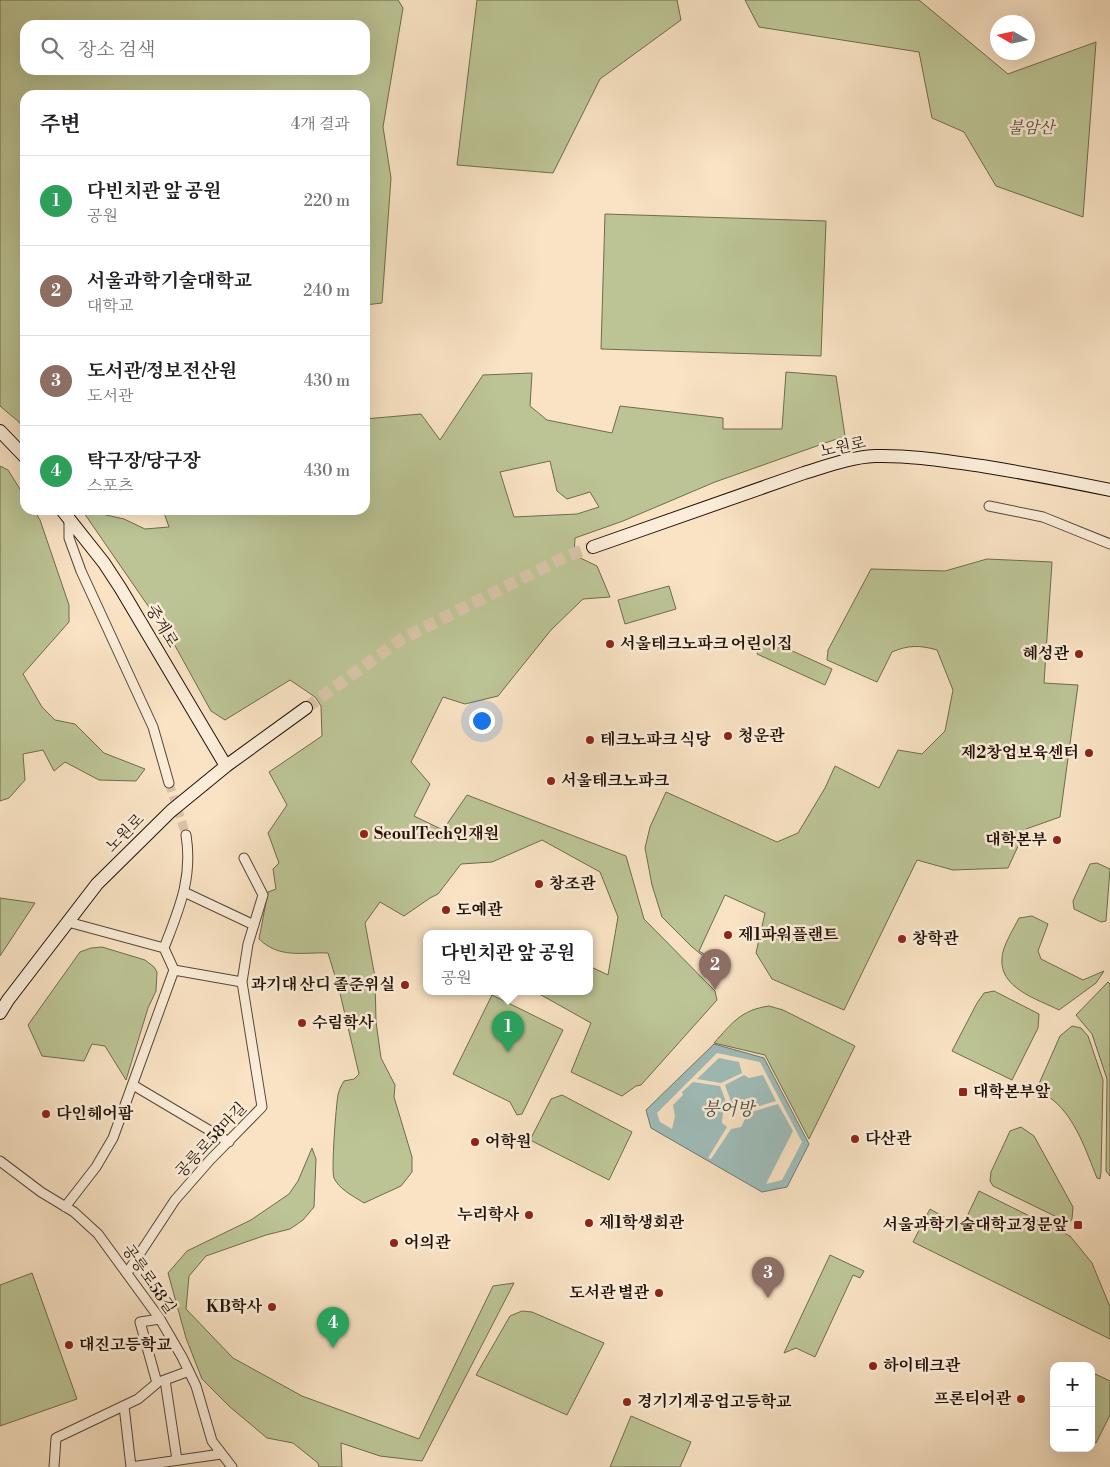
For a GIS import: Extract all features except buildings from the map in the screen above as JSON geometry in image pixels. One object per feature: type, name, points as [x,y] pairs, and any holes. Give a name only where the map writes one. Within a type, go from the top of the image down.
[{"type":"main road","points":[[0,431],[20,452]]},
{"type":"main road","name":"노원로","points":[[593,546],[838,462],[873,456],[945,460],[1110,490]]},
{"type":"main road","name":"중계로","points":[[65,515],[104,563],[121,589],[226,766]]},
{"type":"main road","name":"노원로","points":[[0,1013],[103,877],[171,811],[226,766],[306,708]]},
{"type":"street","points":[[989,506],[1042,517],[1110,544]]},
{"type":"street","points":[[69,521],[69,538],[82,571],[153,727],[169,783]]},
{"type":"street","points":[[65,1207],[96,1167],[113,1138],[174,970],[164,948],[184,892],[188,868],[186,835]]},
{"type":"street","name":"공릉로58마길","points":[[127,1273],[175,1200],[210,1160],[262,1107],[242,982],[248,944],[263,895],[244,858]]},
{"type":"street","points":[[184,892],[254,925]]},
{"type":"street","points":[[68,922],[164,948]]},
{"type":"street","points":[[174,970],[242,982]]},
{"type":"street","points":[[133,1085],[229,1142]]},
{"type":"street","name":"공릉로58길","points":[[0,1161],[41,1192],[65,1207],[98,1234],[160,1319],[196,1386],[212,1441],[232,1467]]},
{"type":"street","points":[[160,1319],[140,1322],[161,1382],[177,1460]]},
{"type":"street","points":[[54,1467],[56,1438],[138,1399],[161,1382],[189,1371]]},
{"type":"street","points":[[124,1406],[131,1467],[221,1454]]},
{"type":"green space","points":[[0,0],[398,0],[403,8],[383,127],[391,178],[382,303],[370,304],[370,90],[20,90],[20,424],[0,406]]},
{"type":"green space","points":[[477,0],[677,0],[681,20],[600,79],[553,173],[457,165]]},
{"type":"green space","name":"불암산","points":[[745,0],[919,0],[1008,74],[1096,42],[1083,217],[996,186],[964,132],[932,118],[919,52],[759,27]]},
{"type":"green space","points":[[605,214],[826,221],[821,356],[601,349]]},
{"type":"green space","points":[[786,372],[836,376],[845,436],[715,482],[623,521],[575,538],[574,555],[597,566],[610,597],[583,599],[551,630],[498,696],[465,704],[443,697],[411,762],[430,784],[414,816],[443,830],[467,795],[626,856],[644,919],[715,991],[717,1000],[641,1085],[636,1086],[622,1096],[571,1072],[591,1023],[541,995],[593,995],[593,968],[608,975],[618,917],[600,872],[542,840],[492,862],[461,864],[438,894],[404,916],[380,902],[365,923],[375,977],[376,1022],[381,1058],[395,1085],[394,1097],[412,1157],[412,1172],[401,1186],[364,1203],[339,1186],[333,1173],[338,1093],[344,1081],[354,1079],[359,1074],[339,989],[328,953],[283,952],[259,939],[268,892],[276,889],[273,869],[279,863],[268,833],[287,805],[269,772],[322,736],[321,706],[315,697],[290,680],[225,720],[211,711],[173,642],[85,515],[106,515],[124,519],[145,529],[169,527],[165,515],[370,515],[370,419],[421,414],[440,440],[483,375],[532,373],[530,406],[547,420],[612,433],[620,406],[723,418],[723,429],[782,429]],"holes":[[[550,461],[557,491],[567,499],[590,492],[599,507],[577,514],[514,517],[500,472]]]},
{"type":"green space","points":[[0,466],[8,470],[20,489],[20,515],[37,515],[40,520],[69,605],[69,622],[23,674],[42,707],[55,720],[75,724],[104,753],[145,769],[136,781],[99,780],[65,762],[54,771],[43,750],[23,754],[25,780],[9,798],[0,801]]},
{"type":"green space","points":[[987,559],[1052,562],[1044,683],[1078,685],[1060,817],[1026,829],[1008,868],[953,870],[917,860],[844,1010],[772,979],[756,953],[765,913],[725,895],[699,951],[724,966],[721,971],[691,946],[662,917],[652,885],[645,848],[650,827],[666,792],[777,842],[798,833],[825,788],[835,766],[879,788],[898,750],[922,754],[945,731],[953,690],[937,650],[914,646],[892,652],[877,682],[827,660],[828,650],[871,569],[945,571]]},
{"type":"green space","points":[[669,586],[676,609],[625,624],[618,600]]},
{"type":"green space","points":[[764,638],[832,669],[825,685],[757,654]]},
{"type":"green space","points":[[1097,863],[1110,869],[1106,921],[1101,922],[1074,909],[1073,901],[1090,864]]},
{"type":"green space","points":[[0,898],[35,903],[0,956]]},
{"type":"green space","points":[[1032,916],[1048,924],[1038,951],[1041,959],[1083,980],[1104,971],[1096,983],[1059,1010],[1031,997],[1013,985],[1003,968],[1002,958],[1004,949],[1019,918]]},
{"type":"green space","points":[[102,947],[145,960],[157,972],[156,991],[148,1008],[126,1080],[105,1046],[92,1044],[84,1061],[42,1056],[28,1025],[80,952]]},
{"type":"green space","points":[[1108,982],[1110,984],[1110,1176],[1106,1171],[1107,1079],[1092,1034],[1076,1015]]},
{"type":"green space","points":[[994,991],[1039,1014],[1038,1028],[1012,1080],[952,1051],[984,993]]},
{"type":"green space","points":[[492,995],[563,1030],[522,1114],[517,1115],[510,1102],[453,1074]]},
{"type":"green space","points":[[769,1006],[783,1010],[855,1046],[809,1139],[765,1055],[714,1043],[744,1014]]},
{"type":"green space","points":[[1072,1026],[1081,1028],[1088,1036],[1103,1080],[1100,1179],[1097,1178],[1080,1136],[1068,1116],[1053,1100],[1040,1092],[1038,1086],[1060,1036]]},
{"type":"green space","points":[[562,1095],[632,1132],[609,1180],[530,1140],[551,1099]]},
{"type":"green space","points":[[1021,1127],[1034,1136],[1073,1207],[1070,1222],[993,1186],[990,1181],[991,1172],[1010,1131]]},
{"type":"green space","points":[[312,1148],[316,1159],[314,1207],[303,1220],[290,1229],[266,1235],[206,1256],[189,1276],[186,1309],[233,1358],[302,1396],[419,1439],[493,1286],[514,1283],[422,1461],[380,1456],[341,1443],[342,1467],[319,1467],[318,1463],[293,1443],[267,1438],[230,1407],[202,1379],[186,1338],[168,1273],[187,1251],[251,1220],[289,1194],[298,1181]]},
{"type":"green space","points":[[979,1191],[1070,1236],[1092,1263],[1110,1307],[1110,1339],[913,1242],[930,1209],[962,1227]]},
{"type":"green space","points":[[830,1255],[864,1271],[860,1278],[853,1275],[815,1357],[796,1348],[784,1353]]},
{"type":"green space","points":[[32,1273],[77,1399],[0,1426],[0,1285]]},
{"type":"green space","points":[[522,1311],[532,1312],[604,1343],[567,1415],[476,1375],[510,1316]]},
{"type":"green space","points":[[1095,1374],[1110,1381],[1110,1415],[1096,1443]]},
{"type":"green space","points":[[631,1416],[691,1442],[680,1467],[610,1467]]},
{"type":"water","name":"붕어방","points":[[714,1044],[764,1058],[809,1144],[787,1187],[762,1192],[651,1128],[646,1110]]},
{"type":"pier","points":[[717,1053],[760,1062],[802,1142],[782,1180],[766,1184],[793,1131],[778,1104],[745,1114],[746,1117],[741,1127],[731,1129],[711,1159],[708,1158],[727,1127],[722,1123],[723,1113],[728,1107],[720,1086],[693,1082],[682,1092],[683,1095],[673,1105],[675,1116],[672,1129],[660,1122],[657,1113]],"holes":[[[719,1058],[739,1062],[742,1073],[721,1083],[697,1079]],[[744,1075],[749,1078],[763,1075],[776,1101],[743,1111],[741,1108],[733,1107],[725,1085]]]},
{"type":"tunnel","points":[[306,708],[400,640],[567,556],[593,547]]},
{"type":"tunnel","points":[[169,783],[186,835]]},
{"type":"place","name":"서울테크노파크 어린이집","points":[[610,644]]},
{"type":"place","name":"혜성관","points":[[1079,654]]},
{"type":"place","name":"청운관","points":[[728,736]]},
{"type":"place","name":"테크노파크 식당","points":[[590,740]]},
{"type":"place","name":"제2창업보육센터","points":[[1089,753]]},
{"type":"place","name":"서울테크노파크","points":[[551,781]]},
{"type":"place","name":"SeoulTech인재원","points":[[364,834]]},
{"type":"place","name":"대학본부","points":[[1057,840]]},
{"type":"place","name":"창조관","points":[[539,884]]},
{"type":"place","name":"도예관","points":[[446,910]]},
{"type":"place","name":"제1파워플랜트","points":[[728,935]]},
{"type":"place","name":"창학관","points":[[902,939]]},
{"type":"place","name":"과기대 산디 졸준위실","points":[[405,985]]},
{"type":"place","name":"서울과학기술대학교","points":[[715,990]]},
{"type":"place","name":"수림학사","points":[[302,1023]]},
{"type":"place","name":"다빈치관 앞 공원","points":[[508,1052]]},
{"type":"place","name":"대학본부앞","points":[[963,1092]]},
{"type":"place","name":"다인헤어팜","points":[[46,1114]]},
{"type":"place","name":"다산관","points":[[855,1139]]},
{"type":"place","name":"어학원","points":[[475,1142]]},
{"type":"place","name":"누리학사","points":[[529,1215]]},
{"type":"place","name":"제1학생회관","points":[[589,1223]]},
{"type":"place","name":"서울과학기술대학교정문앞","points":[[1078,1225]]},
{"type":"place","name":"어의관","points":[[394,1243]]},
{"type":"place","name":"도서관 별관","points":[[659,1293]]},
{"type":"place","name":"도서관/정보전산원","points":[[768,1298]]},
{"type":"place","name":"KB학사","points":[[272,1307]]},
{"type":"place","name":"대진고등학교","points":[[69,1345]]},
{"type":"place","name":"탁구장/당구장","points":[[333,1348]]},
{"type":"place","name":"하이테크관","points":[[873,1366]]},
{"type":"place","name":"프론티어관","points":[[1021,1399]]},
{"type":"place","name":"경기기계공업고등학교","points":[[627,1402]]}]
